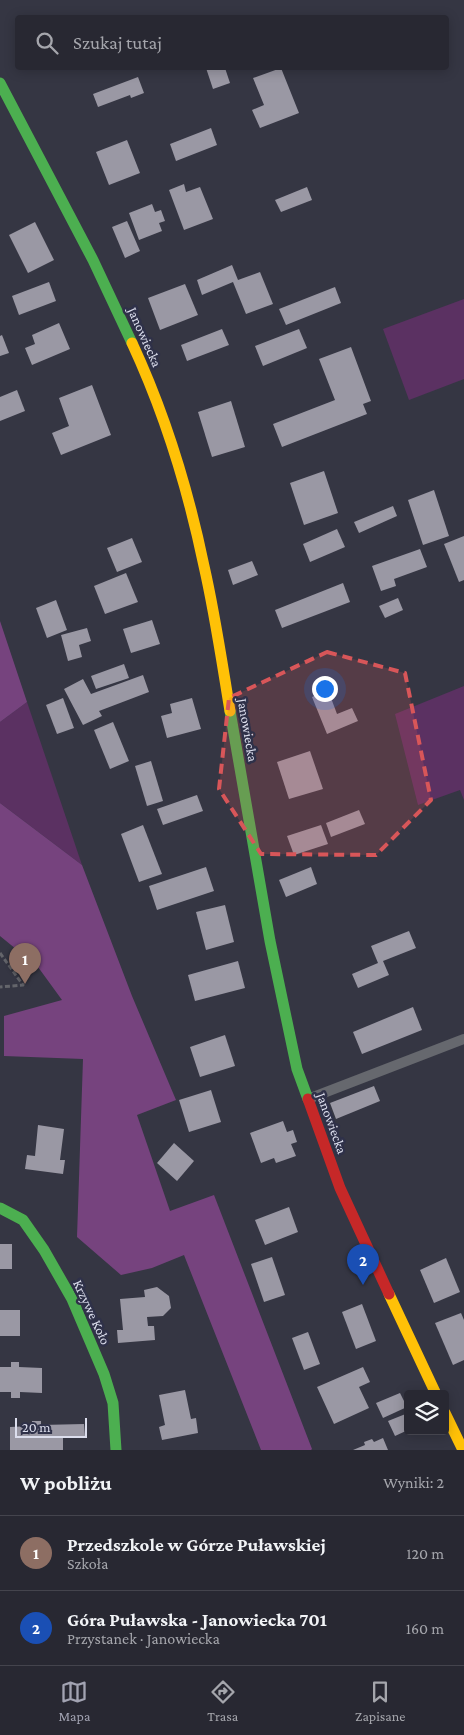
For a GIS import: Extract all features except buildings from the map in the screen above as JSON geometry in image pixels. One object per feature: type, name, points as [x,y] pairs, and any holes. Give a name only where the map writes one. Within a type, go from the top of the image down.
[{"type":"street","name":"Janowiecka","points":[[0,83],[120,317],[157,403],[186,488],[205,568],[279,988],[298,1069],[340,1188],[434,1390]]},
{"type":"street","name":"Krzywe Koło","points":[[0,1208],[23,1220],[44,1250],[72,1299],[104,1374],[113,1403],[116,1450]]},
{"type":"street","points":[[449,1421],[463,1450]]},
{"type":"lane","points":[[307,1099],[464,1039]]},
{"type":"path","points":[[0,953],[23,985],[0,987]]},
{"type":"highlighted area","points":[[327,652],[405,673],[431,800],[376,855],[261,854],[219,789],[229,698]]},
{"type":"shaded area","points":[[464,299],[464,379],[409,400],[383,329]]},
{"type":"shaded area","points":[[0,621],[27,702],[0,722]]},
{"type":"shaded area","points":[[464,686],[464,800],[460,790],[418,805],[395,714]]},
{"type":"shaded area","points":[[27,702],[82,865],[0,803],[0,722]]},
{"type":"shaded area","points":[[0,803],[82,865],[132,996],[176,1100],[137,1115],[170,1211],[214,1195],[311,1450],[261,1450],[184,1255],[152,1268],[121,1275],[77,1237],[83,1059],[4,1056],[4,1016],[62,1000],[38,967],[0,936]]},
{"type":"traffic: fast","points":[[0,83],[93,260],[132,343]]},
{"type":"traffic: fast","points":[[230,711],[270,941],[297,1069],[308,1099]]},
{"type":"traffic: fast","points":[[0,1208],[23,1220],[44,1250],[72,1299],[104,1374],[113,1403],[116,1450]]},
{"type":"traffic: slow","points":[[132,343],[165,424],[191,509],[212,602],[230,711]]},
{"type":"traffic: slow","points":[[389,1294],[434,1390]]},
{"type":"traffic: slow","points":[[449,1421],[463,1450]]},
{"type":"traffic: jam","points":[[308,1099],[340,1188],[389,1294]]},
{"type":"place","name":"Przedszkole w Górze Puławskiej","points":[[25,984]]},
{"type":"place","name":"Góra Puławska - Janowiecka 701","points":[[363,1285]]}]
